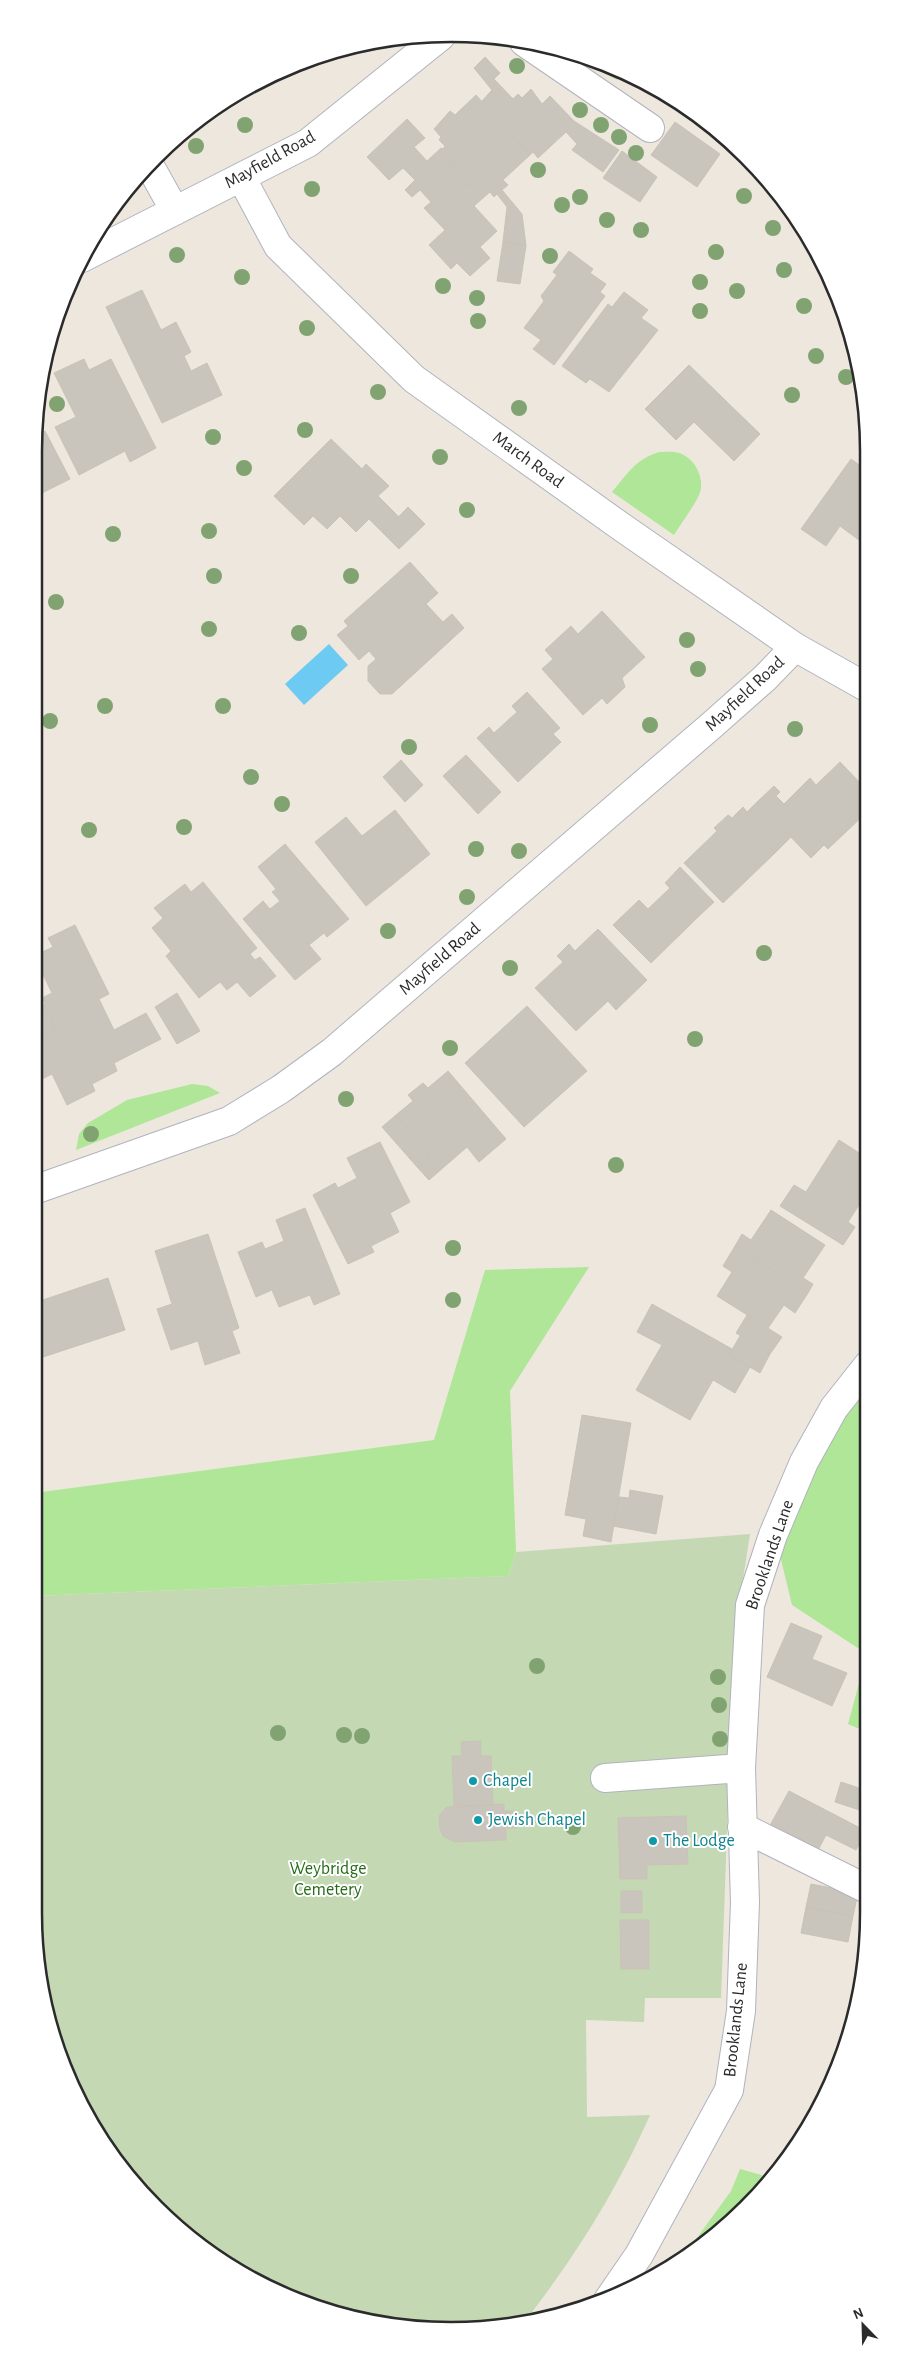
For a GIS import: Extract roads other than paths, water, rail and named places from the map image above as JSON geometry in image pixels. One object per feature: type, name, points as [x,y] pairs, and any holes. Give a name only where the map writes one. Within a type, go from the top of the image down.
[{"type":"street","name":"Mayfield Road","points":[[105,236],[175,211],[308,143],[429,43]]},
{"type":"street","points":[[538,52],[650,128]]},
{"type":"street","points":[[153,172],[175,211]]},
{"type":"street","name":"March Road","points":[[241,177],[278,246],[414,379],[623,528],[795,646],[860,684]]},
{"type":"street","name":"Mayfield Road","points":[[42,1187],[229,1121],[281,1088],[332,1052],[712,725],[765,678],[795,646]]},
{"type":"street","name":"Brooklands Lane","points":[[617,2287],[639,2255],[729,2090],[741,2011],[745,1902],[741,1768],[750,1605],[773,1535],[804,1462],[834,1408],[860,1375]]},
{"type":"street","points":[[605,1778],[741,1768]]},
{"type":"street","points":[[742,1827],[860,1886]]},
{"type":"water","points":[[329,644],[348,665],[304,705],[285,684]]},
{"type":"place","name":"Chapel","points":[[473,1781]]},
{"type":"place","name":"Jewish Chapel","points":[[478,1820]]},
{"type":"place","name":"The Lodge","points":[[653,1841]]},
{"type":"park label","name":"Weybridge Cemetery","points":[[328,1879]]}]
